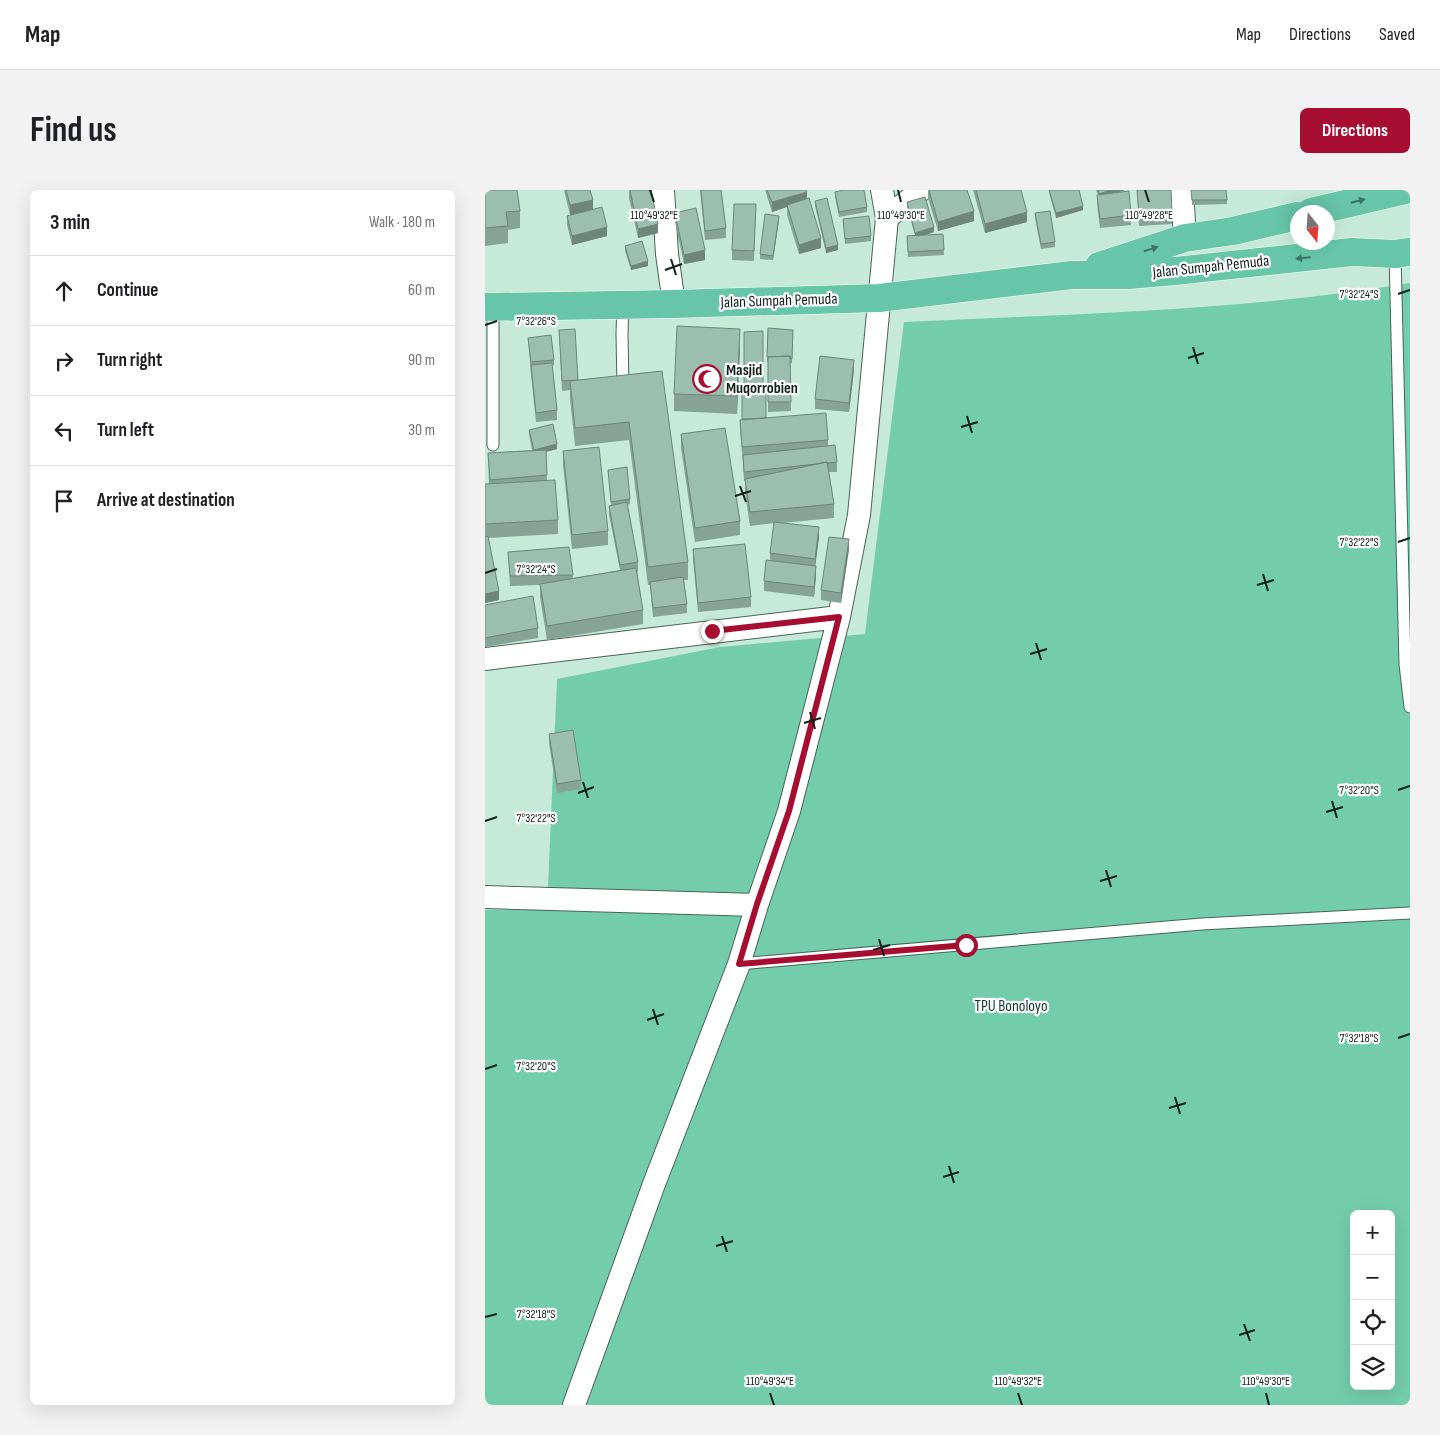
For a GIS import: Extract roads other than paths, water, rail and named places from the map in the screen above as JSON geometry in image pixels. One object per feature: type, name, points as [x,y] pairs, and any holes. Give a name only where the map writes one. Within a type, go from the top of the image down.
[{"type":"highway","points":[[1335,206],[1391,192]]},
{"type":"highway","name":"Jalan Sumpah Pemuda","points":[[1072,276],[1185,238],[1233,232],[1290,218]]},
{"type":"highway","name":"Jalan Sumpah Pemuda","points":[[489,307],[879,298],[1072,276],[1129,275],[1405,248]]},
{"type":"street","points":[[663,190],[667,254],[675,304]]},
{"type":"street","points":[[574,1405],[654,1184],[739,964],[757,904],[789,811],[839,617],[859,515],[887,218],[882,190]]},
{"type":"street","points":[[887,218],[921,190]]},
{"type":"street","points":[[1182,190],[1185,238]]},
{"type":"street","points":[[485,659],[839,617]]},
{"type":"street","points":[[485,897],[757,904]]},
{"type":"lane","points":[[1405,248],[1405,664],[1410,707]]},
{"type":"lane","points":[[623,304],[623,388]]},
{"type":"lane","points":[[489,307],[493,445]]},
{"type":"lane","points":[[739,964],[1202,924],[1410,913]]},
{"type":"place","name":"Masjid Muqorrobien","points":[[707,379]]},
{"type":"park label","name":"TPU Bonoloyo","points":[[1011,1006]]}]
